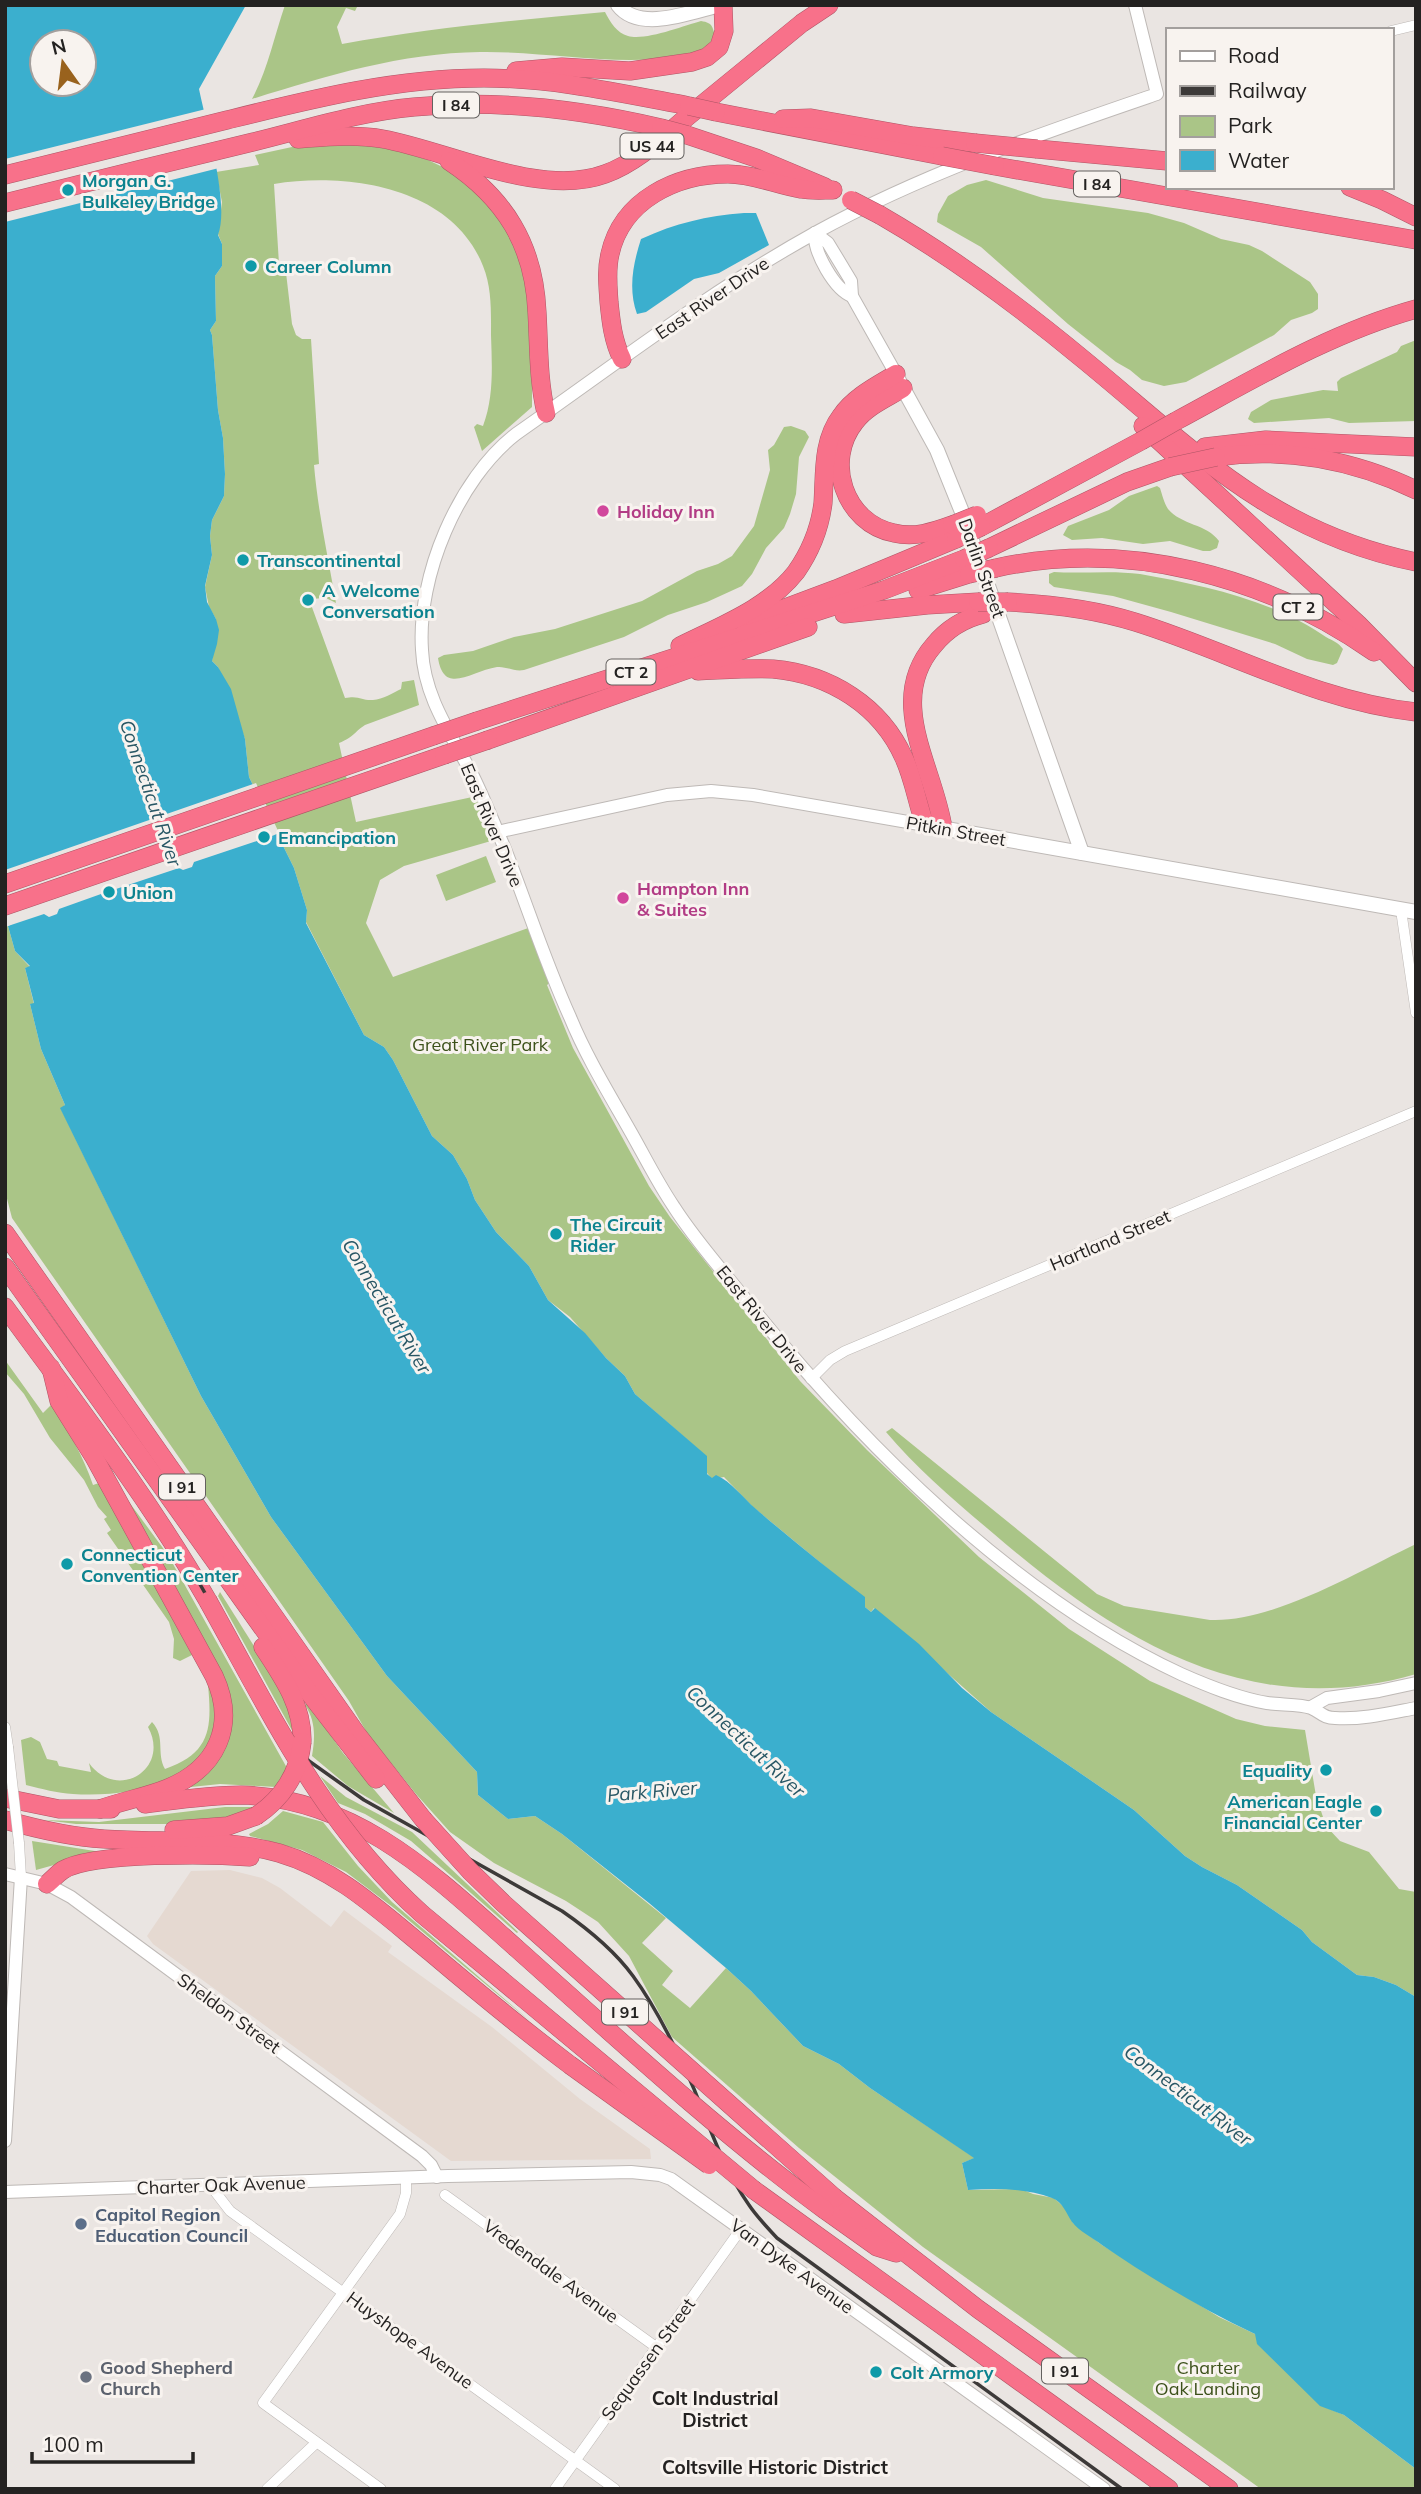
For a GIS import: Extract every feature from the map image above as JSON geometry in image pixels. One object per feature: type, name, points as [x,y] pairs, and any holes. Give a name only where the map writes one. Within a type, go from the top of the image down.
[{"type":"highway","points":[[484,78],[551,67],[609,72],[636,71],[697,60],[714,52],[722,42],[722,5]]},
{"type":"highway","name":"US 44","points":[[253,142],[365,137],[405,144],[548,181],[579,181],[608,173],[646,150],[802,23],[829,5]]},
{"type":"highway","name":"I 84","points":[[5,175],[316,97],[374,86],[436,79],[484,78],[567,83],[995,166],[1416,240]]},
{"type":"highway","name":"I 84","points":[[5,203],[373,113],[444,105],[499,104],[547,107],[662,128],[772,164],[880,215],[958,264],[1028,314],[1195,455],[1248,494],[1320,532],[1371,551],[1416,562]]},
{"type":"highway","points":[[770,122],[809,117],[913,136],[1166,161]]},
{"type":"highway","points":[[437,154],[487,191],[510,221],[524,246],[536,289],[539,377],[546,413]]},
{"type":"highway","points":[[622,359],[611,324],[608,264],[620,227],[644,200],[680,181],[722,174],[763,178],[800,189],[833,191]]},
{"type":"highway","points":[[1355,189],[1416,217]]},
{"type":"highway","points":[[1382,234],[1416,234]]},
{"type":"highway","points":[[477,721],[560,687],[836,589],[1084,473],[1327,341],[1416,309]]},
{"type":"highway","points":[[1028,314],[1050,343],[1358,624],[1416,683]]},
{"type":"highway","points":[[900,381],[866,410],[849,430],[840,459],[844,489],[860,514],[887,531],[917,535],[954,532]]},
{"type":"highway","points":[[680,646],[758,606],[796,572],[810,548],[818,526],[827,447],[836,422],[862,395],[900,381]]},
{"type":"highway","points":[[1210,452],[1229,443],[1272,440],[1416,447]]},
{"type":"highway","points":[[1210,452],[1324,459],[1374,472],[1416,490]]},
{"type":"highway","name":"CT 2","points":[[5,906],[844,614],[966,567],[989,548],[1059,514],[1113,483],[1166,463],[1210,452]]},
{"type":"highway","name":"CT 2","points":[[5,884],[477,721],[884,590],[966,567],[996,568],[1060,560],[1103,559],[1147,563],[1209,574],[1266,593],[1316,616],[1362,643],[1416,683]]},
{"type":"highway","points":[[844,614],[927,605],[981,608],[1015,604],[1084,610],[1134,621],[1331,695],[1416,712]]},
{"type":"highway","points":[[934,827],[938,803],[915,730],[912,687],[921,664],[938,640],[981,608]]},
{"type":"highway","points":[[680,672],[776,670],[812,677],[847,692],[876,716],[896,743],[934,827]]},
{"type":"highway","name":"I 91","points":[[5,1233],[398,1805],[423,1819],[504,1904],[830,2204],[903,2252],[1229,2489]]},
{"type":"highway","points":[[5,1268],[307,1690],[355,1743]]},
{"type":"highway","name":"I 91","points":[[5,1307],[51,1368],[179,1553],[305,1775],[340,1826],[384,1877],[422,1914],[754,2190],[1169,2489]]},
{"type":"highway","points":[[51,1368],[59,1401],[94,1457],[214,1676],[224,1708],[223,1728],[217,1745],[196,1772],[167,1788],[100,1810]]},
{"type":"highway","points":[[94,1839],[128,1833],[222,1828],[239,1824],[256,1816],[274,1802],[296,1767],[302,1742],[295,1700],[225,1589],[220,1578],[221,1567]]},
{"type":"highway","points":[[5,1798],[53,1809],[100,1810],[203,1797],[241,1796],[285,1801],[323,1811],[365,1829],[406,1854],[718,2125],[830,2204]]},
{"type":"highway","points":[[5,1820],[94,1839],[215,1843],[256,1848],[299,1859],[342,1881],[570,2065],[736,2185],[754,2190]]},
{"type":"highway","points":[[47,1884],[63,1870],[103,1859],[228,1856],[280,1861],[329,1880],[342,1881]]},
{"type":"main road","points":[[618,5],[630,16],[647,20],[722,5]]},
{"type":"main road","name":"Darlin Street","points":[[900,381],[937,450],[962,512],[1082,853]]},
{"type":"main road","name":"Pitkin Street","points":[[934,827],[1408,911]]},
{"type":"street","name":"East River Drive","points":[[1135,5],[1162,92],[972,158],[906,187],[815,233],[720,290],[498,449],[484,464],[467,491],[435,562],[422,619],[422,659],[430,694],[473,776],[571,1021],[662,1188],[690,1230],[811,1379],[903,1473],[951,1517],[1028,1580],[1092,1624],[1149,1658],[1207,1685],[1263,1702],[1311,1707],[1323,1716],[1369,1716],[1416,1708]]},
{"type":"street","points":[[1393,31],[1416,25]]},
{"type":"street","name":"Darlin Street","points":[[815,233],[816,250],[839,288],[852,296],[900,381]]},
{"type":"street","name":"Pitkin Street","points":[[497,832],[667,795],[711,791],[753,795],[934,827]]},
{"type":"street","points":[[1408,911],[1416,1013]]},
{"type":"street","name":"Hartland Street","points":[[811,1379],[830,1360],[845,1351],[1416,1111]]},
{"type":"street","name":"East River Drive","points":[[1311,1707],[1326,1698],[1416,1683]]},
{"type":"street","points":[[5,1727],[21,1877],[5,2141]]},
{"type":"street","name":"Sheldon Street","points":[[5,1874],[47,1884],[71,1897],[422,2156],[437,2177]]},
{"type":"street","name":"Van Dyke Avenue","points":[[437,2177],[631,2172],[671,2179],[1104,2489]]},
{"type":"street","name":"Charter Oak Avenue","points":[[5,2192],[437,2177]]},
{"type":"street","points":[[381,2489],[263,2403],[400,2214],[406,2193],[406,2179]]},
{"type":"street","name":"Huyshope Avenue","points":[[210,2185],[230,2211],[615,2489]]},
{"type":"street","name":"Vredendale Avenue","points":[[445,2195],[656,2347]]},
{"type":"street","name":"Sequassen Street","points":[[555,2489],[741,2229]]},
{"type":"street","points":[[267,2489],[316,2442]]},
{"type":"shaded area","points":[[230,1870],[262,1878],[280,1888],[331,1927],[344,1910],[392,1946],[388,1952],[492,2027],[580,2099],[650,2149],[651,2159],[451,2161],[153,1944],[147,1936],[191,1871]]},
{"type":"green space","points":[[285,5],[358,5],[355,11],[346,8],[337,27],[342,44],[440,29],[605,12],[617,30],[628,36],[654,35],[701,21],[711,25],[714,36],[708,46],[695,52],[651,59],[602,59],[505,52],[451,53],[421,57],[364,67],[252,99],[267,65]]},
{"type":"green space","name":"Great River Park","points":[[365,145],[400,151],[451,171],[478,191],[518,247],[532,306],[532,407],[482,451],[474,427],[477,424],[483,426],[491,393],[490,300],[483,266],[468,239],[448,218],[423,202],[395,191],[334,181],[274,184],[279,264],[285,264],[292,324],[296,335],[302,339],[311,339],[319,464],[314,465],[336,603],[326,598],[309,599],[345,698],[377,699],[401,689],[402,682],[414,680],[419,705],[365,725],[339,743],[356,822],[477,796],[498,839],[404,866],[380,880],[366,923],[393,977],[531,927],[551,982],[547,985],[573,1048],[649,1186],[670,1217],[800,1381],[867,1450],[979,1557],[1069,1629],[1150,1681],[1236,1719],[1265,1726],[1305,1730],[1316,1796],[1326,1826],[1340,1841],[1369,1852],[1399,1889],[1416,1892],[1416,1997],[1396,1985],[1374,1977],[1357,1975],[1312,1942],[1302,1930],[1237,1885],[1185,1856],[1134,1810],[991,1712],[874,1608],[871,1612],[865,1607],[833,1573],[753,1507],[724,1477],[712,1479],[707,1473],[706,1456],[635,1394],[625,1376],[570,1317],[548,1300],[529,1266],[496,1232],[475,1200],[453,1155],[432,1136],[384,1047],[364,1035],[306,922],[307,910],[294,868],[249,777],[245,739],[218,667],[212,661],[216,619],[209,607],[205,587],[212,555],[212,520],[224,496],[225,474],[210,330],[216,321],[215,276],[222,266],[222,244],[218,234],[222,202],[216,172],[259,165],[255,155],[292,147]]},
{"type":"green space","points":[[986,180],[1043,198],[1148,213],[1184,223],[1221,239],[1249,245],[1310,282],[1318,294],[1318,309],[1291,320],[1274,335],[1186,382],[1164,386],[1142,380],[1068,324],[981,247],[937,222],[938,214],[948,196],[967,185]]},
{"type":"green space","points":[[1416,340],[1416,421],[1349,423],[1329,418],[1254,423],[1248,419],[1251,412],[1271,400],[1323,390],[1338,391],[1337,382],[1341,378],[1397,352],[1401,346]]},
{"type":"green space","points":[[791,426],[805,431],[809,437],[799,457],[796,494],[790,514],[784,528],[766,548],[742,586],[707,602],[668,615],[624,637],[524,670],[497,667],[452,679],[441,669],[438,658],[444,655],[473,651],[514,637],[555,629],[642,601],[697,571],[732,556],[754,526],[770,470],[768,450],[784,427]]},
{"type":"green space","points":[[1157,486],[1168,509],[1214,535],[1219,541],[1217,548],[1203,551],[1170,541],[1143,544],[1102,538],[1072,540],[1063,535],[1068,526],[1109,510],[1129,496]]},
{"type":"green space","points":[[1049,574],[1140,574],[1212,589],[1283,613],[1343,649],[1337,663],[1333,665],[1307,659],[1275,644],[1171,612],[1113,596],[1054,587],[1049,583]]},
{"type":"green space","points":[[486,856],[496,882],[446,901],[436,875]]},
{"type":"green space","name":"Charter Oak Landing","points":[[8,926],[15,951],[30,967],[25,968],[34,1004],[30,1004],[41,1049],[65,1105],[61,1109],[201,1396],[271,1517],[387,1676],[477,1772],[478,1795],[508,1819],[535,1816],[562,1834],[666,1918],[642,1943],[673,1971],[662,1985],[690,2008],[726,1968],[803,2046],[839,2064],[870,2088],[975,2158],[962,2163],[968,2190],[1021,2189],[1054,2198],[1065,2208],[1073,2223],[1102,2245],[1219,2317],[1255,2334],[1320,2405],[1344,2415],[1416,2469],[1416,2489],[1261,2489],[923,2247],[799,2148],[672,2037],[629,1956],[598,1922],[566,1901],[494,1863],[450,1832],[367,1733],[349,1701],[12,1218],[5,1191],[5,927]]},
{"type":"green space","points":[[5,1360],[43,1413],[51,1405],[64,1424],[93,1485],[99,1483],[192,1655],[180,1661],[173,1658],[174,1639],[169,1622],[107,1533],[111,1530],[104,1519],[107,1517],[98,1507],[84,1480],[50,1438],[24,1394],[5,1372]]},
{"type":"green space","points":[[892,1428],[1097,1594],[1124,1606],[1210,1620],[1235,1619],[1261,1613],[1315,1593],[1416,1544],[1416,1674],[1355,1686],[1297,1688],[1241,1679],[1188,1662],[1137,1637],[1088,1607],[1040,1572],[924,1473],[886,1432]]},
{"type":"green space","points":[[129,1502],[168,1555],[287,1768],[276,1787],[220,1784],[191,1787],[190,1784],[231,1728]]},
{"type":"green space","points":[[220,1592],[288,1700],[294,1734],[218,1596]]},
{"type":"green space","points":[[208,1685],[215,1710],[211,1736],[202,1754],[173,1778],[133,1791],[92,1795],[61,1793],[26,1785],[21,1740],[31,1737],[40,1742],[47,1759],[57,1761],[59,1766],[91,1772],[89,1763],[113,1780],[126,1780],[147,1767],[152,1756],[153,1742],[148,1727],[152,1722],[159,1733],[165,1769],[180,1763],[200,1747],[205,1737],[209,1714]]},
{"type":"green space","points":[[308,1703],[343,1753],[394,1813],[348,1786],[312,1756],[314,1730],[305,1705]]},
{"type":"green space","points":[[320,1776],[346,1797],[412,1832],[518,1932],[411,1841],[365,1814],[338,1803]]},
{"type":"green space","points":[[225,1807],[255,1807],[253,1811],[202,1824],[76,1824],[44,1820],[99,1822]]},
{"type":"green space","points":[[283,1811],[323,1822],[358,1866],[392,1902],[530,2021],[394,1908],[346,1872],[302,1850],[250,1836],[249,1834],[268,1824]]},
{"type":"green space","points":[[32,1841],[101,1852],[36,1870]]},
{"type":"water","points":[[5,5],[246,5],[199,89],[216,163],[221,204],[218,235],[222,244],[222,266],[215,276],[216,321],[210,330],[225,474],[224,496],[212,520],[212,555],[205,586],[207,602],[219,630],[212,661],[231,689],[245,739],[249,777],[294,868],[307,910],[306,923],[364,1035],[384,1047],[393,1060],[432,1136],[453,1155],[475,1200],[496,1232],[529,1266],[548,1300],[585,1333],[625,1376],[635,1394],[707,1456],[707,1474],[712,1478],[716,1475],[727,1482],[783,1532],[865,1597],[865,1607],[871,1612],[875,1608],[919,1644],[962,1688],[991,1712],[1134,1810],[1185,1856],[1237,1885],[1302,1930],[1312,1942],[1357,1975],[1374,1977],[1396,1985],[1416,1997],[1416,2469],[1344,2415],[1320,2406],[1257,2344],[1255,2334],[1196,2304],[1120,2257],[1078,2228],[1056,2200],[1021,2191],[968,2190],[962,2163],[974,2158],[839,2064],[803,2046],[726,1968],[562,1834],[535,1816],[508,1819],[478,1795],[477,1772],[387,1676],[271,1517],[201,1396],[60,1108],[65,1105],[41,1049],[30,1004],[34,1003],[25,968],[30,966],[15,951],[8,926],[12,924],[5,909]]},
{"type":"water","points":[[756,213],[769,245],[719,273],[694,279],[646,312],[637,314],[633,277],[641,239],[691,221]]},
{"type":"pier","name":"Morgan G. Bulkeley Bridge","points":[[206,109],[219,168],[5,222],[5,159]]},
{"type":"pier","points":[[256,783],[279,833],[270,840],[261,843],[257,841],[194,862],[192,867],[183,870],[179,868],[116,889],[114,894],[105,897],[101,894],[59,909],[57,914],[49,917],[44,914],[5,927],[8,923],[5,917],[5,870]]},
{"type":"railway","points":[[197,1579],[283,1730],[309,1761],[364,1800],[562,1911],[600,1940],[626,1966],[651,2003],[674,2045],[732,2178],[752,2209],[777,2238],[1122,2489]]},
{"type":"place","name":"Morgan G. Bulkeley Bridge","points":[[68,190]]},
{"type":"place","name":"Career Column","points":[[251,266]]},
{"type":"place","name":"Holiday Inn","points":[[603,511]]},
{"type":"place","name":"Transcontinental","points":[[243,560]]},
{"type":"place","name":"A Welcome Conversation","points":[[308,600]]},
{"type":"place","name":"Emancipation","points":[[264,837]]},
{"type":"place","name":"Union","points":[[109,892]]},
{"type":"place","name":"Hampton Inn & Suites","points":[[623,898]]},
{"type":"place","name":"The Circuit Rider","points":[[556,1234]]},
{"type":"place","name":"Connecticut Convention Center","points":[[67,1564]]},
{"type":"place","name":"Equality","points":[[1326,1770]]},
{"type":"place","name":"American Eagle Financial Center","points":[[1376,1811]]},
{"type":"place","name":"Capitol Region Education Council","points":[[81,2224]]},
{"type":"place","name":"Colt Armory","points":[[876,2372]]},
{"type":"place","name":"Good Shepherd Church","points":[[86,2377]]},
{"type":"district","name":"Colt Industrial District","points":[[715,2409]]},
{"type":"district","name":"Coltsville Historic District","points":[[775,2467]]},
{"type":"water label","name":"Connecticut River","points":[[151,793]]},
{"type":"water label","name":"Connecticut River","points":[[387,1306]]},
{"type":"water label","name":"Connecticut River","points":[[746,1741]]},
{"type":"water label","name":"Park River","points":[[652,1791]]},
{"type":"water label","name":"Connecticut River","points":[[1188,2095]]}]
